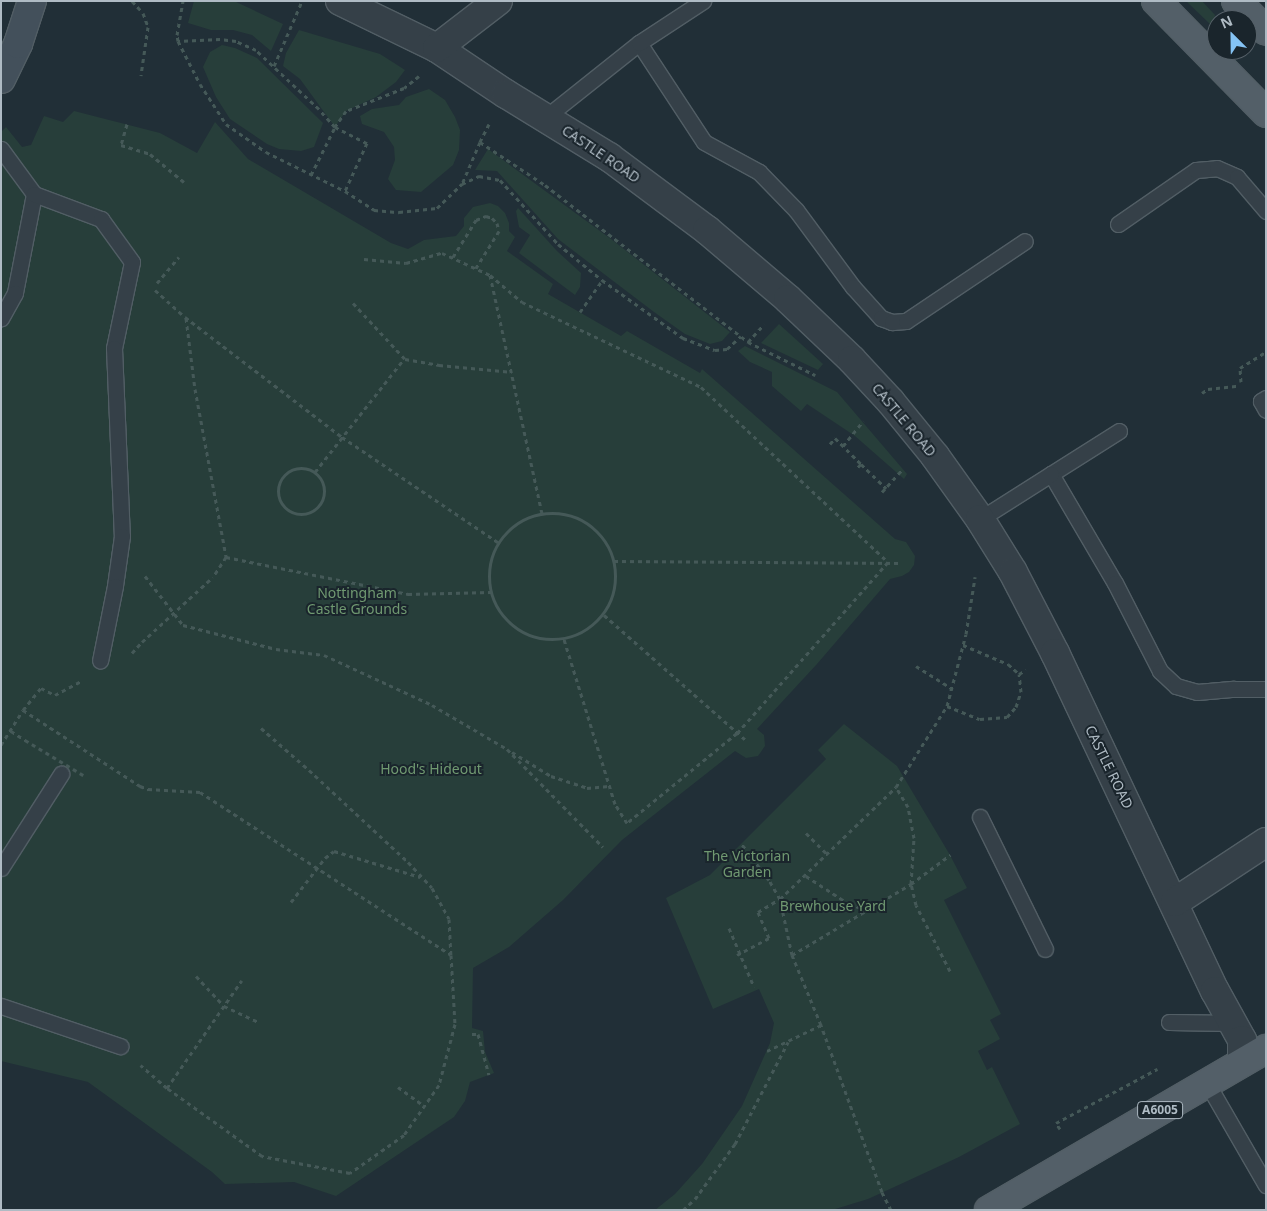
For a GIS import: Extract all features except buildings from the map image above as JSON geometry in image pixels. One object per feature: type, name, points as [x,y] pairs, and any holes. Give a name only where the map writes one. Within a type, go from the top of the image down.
[{"type":"main road","points":[[1156,1],[1266,113]]},
{"type":"main road","points":[[1236,1],[1266,32]]},
{"type":"main road","name":"A6005","points":[[989,1210],[1207,1083],[1249,1045]]},
{"type":"street","points":[[1,79],[18,44],[32,1]]},
{"type":"street","name":"CASTLE ROAD","points":[[340,1],[436,48],[506,94],[609,157],[679,209],[788,298],[852,360],[891,402],[935,456],[980,519],[1013,572],[1055,653],[1216,991],[1249,1045]]},
{"type":"street","points":[[436,48],[498,1]]},
{"type":"street","points":[[1175,902],[1266,842]]},
{"type":"lane","points":[[539,113],[703,1]]},
{"type":"lane","points":[[639,43],[704,142],[759,172],[796,210],[853,288],[881,318],[892,322],[906,321],[1025,241]]},
{"type":"lane","points":[[1,149],[34,194],[101,219],[132,262],[114,348],[122,536],[115,586],[100,661]]},
{"type":"lane","points":[[1118,224],[1196,170],[1217,168],[1237,177],[1266,210]]},
{"type":"lane","points":[[1,318],[14,293],[34,194]]},
{"type":"lane","points":[[1266,398],[1261,401],[1266,410]]},
{"type":"lane","points":[[980,519],[1119,431]]},
{"type":"lane","points":[[1051,474],[1115,583],[1160,671],[1168,680],[1176,686],[1197,692],[1234,689],[1266,690]]},
{"type":"lane","points":[[1,868],[61,774]]},
{"type":"lane","points":[[980,817],[1045,949]]},
{"type":"lane","points":[[1,1006],[120,1046]]},
{"type":"lane","points":[[1169,1022],[1249,1045]]},
{"type":"lane","points":[[1207,1083],[1266,1185]]},
{"type":"path","points":[[132,1],[143,13],[148,27],[141,75]]},
{"type":"path","points":[[183,1],[177,35],[178,42],[200,84],[226,124],[266,152],[345,191],[374,210],[417,212],[437,208],[462,184],[479,176],[500,180],[558,244],[602,280],[682,338],[714,350],[727,349],[741,336]]},
{"type":"path","points":[[274,66],[302,1]]},
{"type":"path","points":[[178,42],[220,38],[236,40],[256,50],[335,127],[367,144],[345,191]]},
{"type":"path","points":[[311,175],[335,127],[346,111],[404,88]]},
{"type":"path","points":[[462,184],[480,142],[506,94]]},
{"type":"path","points":[[128,124],[121,145],[150,154],[184,182]]},
{"type":"path","points":[[480,142],[545,185],[748,342],[822,378]]},
{"type":"path","points":[[453,257],[476,220],[486,216],[492,218],[497,223],[499,231],[476,268]]},
{"type":"path","points":[[364,259],[406,263],[442,253],[453,257],[490,275],[522,302],[701,387],[888,562]]},
{"type":"path","points":[[490,275],[542,513]]},
{"type":"path","points":[[580,312],[602,280]]},
{"type":"path","points":[[154,288],[185,317],[342,437],[499,543]]},
{"type":"path","points":[[353,303],[404,359],[439,365],[512,372]]},
{"type":"path","points":[[142,642],[213,577],[226,557],[195,389],[185,317]]},
{"type":"path","points":[[1202,393],[1208,390],[1241,385],[1240,368],[1266,352]]},
{"type":"path","points":[[315,472],[404,359]]},
{"type":"path","points":[[843,446],[868,416]]},
{"type":"path","points":[[830,444],[835,438],[886,488]]},
{"type":"path","points":[[856,468],[861,464]]},
{"type":"path","points":[[882,492],[908,464]]},
{"type":"path","points":[[301,467],[315,472],[322,481],[324,491],[321,504],[307,514],[290,512],[278,497],[279,483],[289,471],[301,467]]},
{"type":"path","points":[[542,513],[570,515],[594,528],[609,546],[614,561],[616,578],[613,596],[604,615],[581,633],[564,638],[544,639],[521,631],[506,620],[491,592],[489,580],[491,559],[506,532],[524,519],[542,513]]},
{"type":"path","points":[[122,536],[149,583],[183,625],[276,649],[324,655],[432,705],[551,776],[587,788],[609,786]]},
{"type":"path","points":[[226,557],[408,594],[491,592]]},
{"type":"path","points":[[614,561],[900,563]]},
{"type":"path","points":[[564,638],[615,804],[627,823],[737,732],[888,562]]},
{"type":"path","points":[[738,955],[769,938],[758,912],[780,899],[806,876],[896,787],[947,706],[963,645],[974,583],[974,570]]},
{"type":"path","points":[[604,615],[748,741]]},
{"type":"path","points":[[947,706],[980,719],[1006,717],[1016,707],[1021,692],[1018,674],[1008,664],[963,645]]},
{"type":"path","points":[[1018,674],[1055,653]]},
{"type":"path","points":[[916,666],[951,688]]},
{"type":"path","points":[[1,746],[23,710],[41,688]]},
{"type":"path","points":[[23,710],[148,790],[200,792],[451,956]]},
{"type":"path","points":[[120,1046],[167,1088],[262,1156],[350,1173],[404,1135],[439,1085],[455,1024],[449,919],[432,888],[309,770],[261,728]]},
{"type":"path","points":[[11,731],[83,775]]},
{"type":"path","points":[[507,749],[603,847]]},
{"type":"path","points":[[896,787],[908,807],[914,838],[911,884],[916,905],[950,971]]},
{"type":"path","points":[[806,832],[828,855]]},
{"type":"path","points":[[741,843],[769,880],[780,899],[792,955],[822,1025],[882,1192],[891,1210]]},
{"type":"path","points":[[291,902],[325,858],[334,851],[421,877]]},
{"type":"path","points":[[792,955],[911,884],[950,855]]},
{"type":"path","points":[[806,876],[849,904],[865,910]]},
{"type":"path","points":[[729,928],[738,955],[754,987]]},
{"type":"path","points":[[196,976],[224,1006],[258,1022]]},
{"type":"path","points":[[167,1088],[242,980]]},
{"type":"path","points":[[767,1051],[822,1025]]},
{"type":"path","points":[[472,1034],[478,1034],[489,1075]]},
{"type":"path","points":[[683,1210],[695,1199],[736,1144],[788,1042]]},
{"type":"path","points":[[398,1087],[424,1106]]},
{"type":"green space","points":[[194,1],[234,1],[283,24],[271,51],[252,35],[233,30],[211,30],[188,23]]},
{"type":"green space","points":[[1186,1],[1202,1],[1210,10],[1207,10],[1207,21]]},
{"type":"green space","points":[[299,30],[380,54],[405,70],[396,82],[376,97],[346,111],[335,127],[300,79],[283,66],[286,53]]},
{"type":"green space","points":[[222,45],[235,48],[257,58],[323,123],[314,147],[301,151],[279,149],[267,144],[230,119],[216,97],[203,67],[210,52]]},
{"type":"green space","points":[[429,89],[445,100],[455,117],[460,130],[459,150],[453,165],[421,192],[396,190],[388,179],[395,160],[394,147],[384,132],[362,124],[360,116],[372,109],[399,105],[406,97]]},
{"type":"green space","name":"Nottingham Castle Grounds","points":[[74,111],[160,133],[197,153],[215,122],[248,159],[391,243],[408,249],[424,240],[456,236],[464,226],[464,218],[473,207],[490,203],[498,206],[505,213],[509,223],[509,231],[515,237],[507,251],[553,284],[548,294],[621,336],[627,331],[700,373],[702,369],[895,539],[906,542],[915,556],[914,565],[909,572],[890,579],[817,664],[757,729],[764,735],[765,746],[758,756],[746,758],[735,751],[622,840],[563,900],[509,947],[473,968],[472,1028],[483,1031],[485,1052],[494,1073],[470,1082],[465,1101],[454,1117],[336,1196],[294,1182],[225,1184],[212,1172],[88,1082],[1,1061],[1,132],[6,127],[22,147],[31,145],[44,116],[63,122]]},
{"type":"green space","points":[[488,149],[611,239],[730,332],[722,341],[710,344],[685,334],[654,312],[558,239],[497,171],[475,170]]},
{"type":"green space","points":[[518,208],[557,251],[581,273],[580,287],[575,295],[519,253],[530,235],[519,227],[516,211]]},
{"type":"green space","points":[[779,324],[823,364],[818,370],[761,343]]},
{"type":"green space","points":[[745,346],[837,392],[907,474],[904,479],[855,436],[807,404],[801,411],[772,386],[772,372],[750,362],[738,351]]},
{"type":"green space","name":"Brewhouse Yard","points":[[844,724],[897,766],[950,855],[967,888],[944,900],[1001,1014],[990,1020],[1000,1039],[978,1051],[987,1070],[992,1067],[1020,1124],[959,1157],[903,1183],[868,1199],[832,1210],[655,1210],[675,1194],[702,1164],[742,1106],[770,1043],[774,1023],[759,989],[713,1009],[666,898],[710,875],[826,759],[818,750]]},
{"type":"park label","name":"Hood's Hideout","points":[[431,769]]},
{"type":"park label","name":"The Victorian Garden","points":[[747,864]]}]
